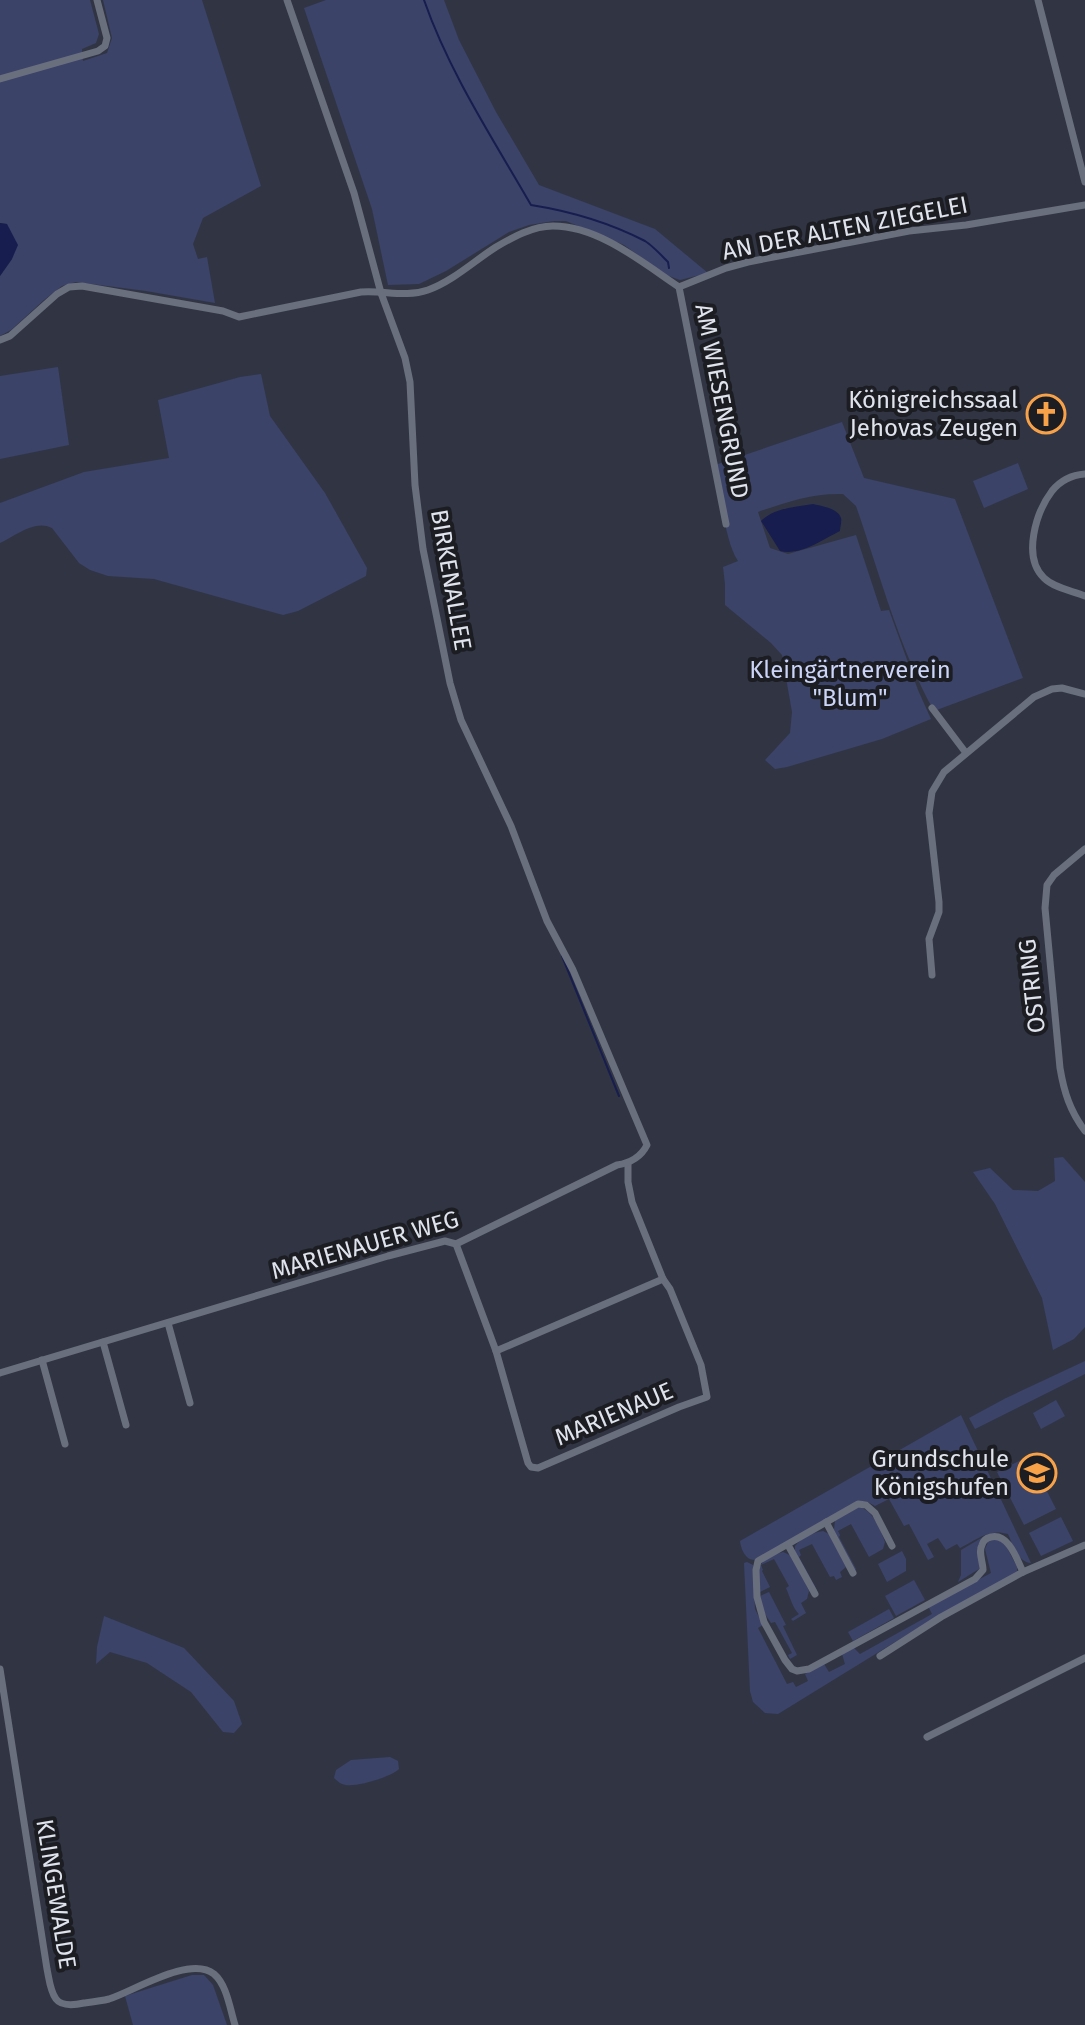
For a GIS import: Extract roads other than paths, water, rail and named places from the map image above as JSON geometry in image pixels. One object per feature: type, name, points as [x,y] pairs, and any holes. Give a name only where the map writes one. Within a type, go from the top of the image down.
[{"type":"street","points":[[0,79],[98,51],[105,46],[107,38],[97,0]]},
{"type":"street","name":"BIRKENALLEE","points":[[287,0],[354,193],[381,293],[403,352],[410,382],[415,485],[423,549],[453,695],[461,720],[511,826],[547,921],[573,970],[647,1145]]},
{"type":"street","points":[[1038,0],[1085,182]]},
{"type":"street","name":"AN DER ALTEN ZIEGELEI","points":[[679,287],[748,262],[909,231],[1085,205]]},
{"type":"street","points":[[0,340],[10,336],[69,287],[82,286],[207,308],[239,317],[361,292],[403,295],[427,290],[510,238],[553,226],[581,230],[623,249],[679,287]]},
{"type":"street","name":"AM WIESENGRUND","points":[[679,287],[726,524]]},
{"type":"street","points":[[1085,474],[1071,477],[1053,489],[1032,538],[1036,564],[1044,578],[1085,596]]},
{"type":"street","points":[[932,975],[929,939],[939,912],[939,902],[929,802],[937,782],[966,753],[1034,697],[1062,688],[1085,694]]},
{"type":"street","points":[[932,708],[966,753]]},
{"type":"street","name":"OSTRING","points":[[1085,849],[1054,875],[1047,885],[1045,908],[1060,1068],[1070,1108],[1085,1131]]},
{"type":"street","name":"MARIENAUER WEG","points":[[0,1373],[388,1256],[445,1241],[456,1244],[617,1165],[628,1164],[643,1153],[647,1145]]},
{"type":"street","name":"MARIENAUE","points":[[456,1244],[496,1351],[528,1463],[535,1468],[707,1397],[701,1365],[632,1202],[628,1164]]},
{"type":"street","points":[[496,1351],[663,1279]]},
{"type":"street","points":[[168,1323],[190,1403]]},
{"type":"street","points":[[103,1342],[126,1425]]},
{"type":"street","points":[[42,1360],[65,1444]]},
{"type":"street","points":[[892,1546],[875,1513],[866,1505],[854,1506],[758,1561],[757,1597],[764,1622],[792,1669],[809,1669],[975,1579],[983,1570],[980,1550],[988,1538],[1005,1540],[1023,1572]]},
{"type":"street","points":[[826,1522],[853,1573]]},
{"type":"street","points":[[788,1545],[815,1594]]},
{"type":"street","points":[[880,1656],[941,1617],[1023,1572],[1085,1545]]},
{"type":"street","points":[[927,1737],[1085,1658]]},
{"type":"street","name":"KLINGEWALDE","points":[[0,1669],[47,1969],[56,1999],[68,2005],[109,1999],[159,1978],[188,1969],[202,1969],[220,1981],[235,2025]]},
{"type":"waterway","points":[[424,0],[459,79],[531,205],[589,218],[632,235],[654,248],[668,262],[669,268]]},
{"type":"waterway","points":[[562,956],[619,1096]]},
{"type":"place","name":"Königreichssaal Jehovas Zeugen","points":[[1046,414]]},
{"type":"place","name":"Grundschule Königshufen","points":[[1037,1473]]},
{"type":"park label","name":"Kleingärtnerverein \"Blum\"","points":[[850,684]]}]
